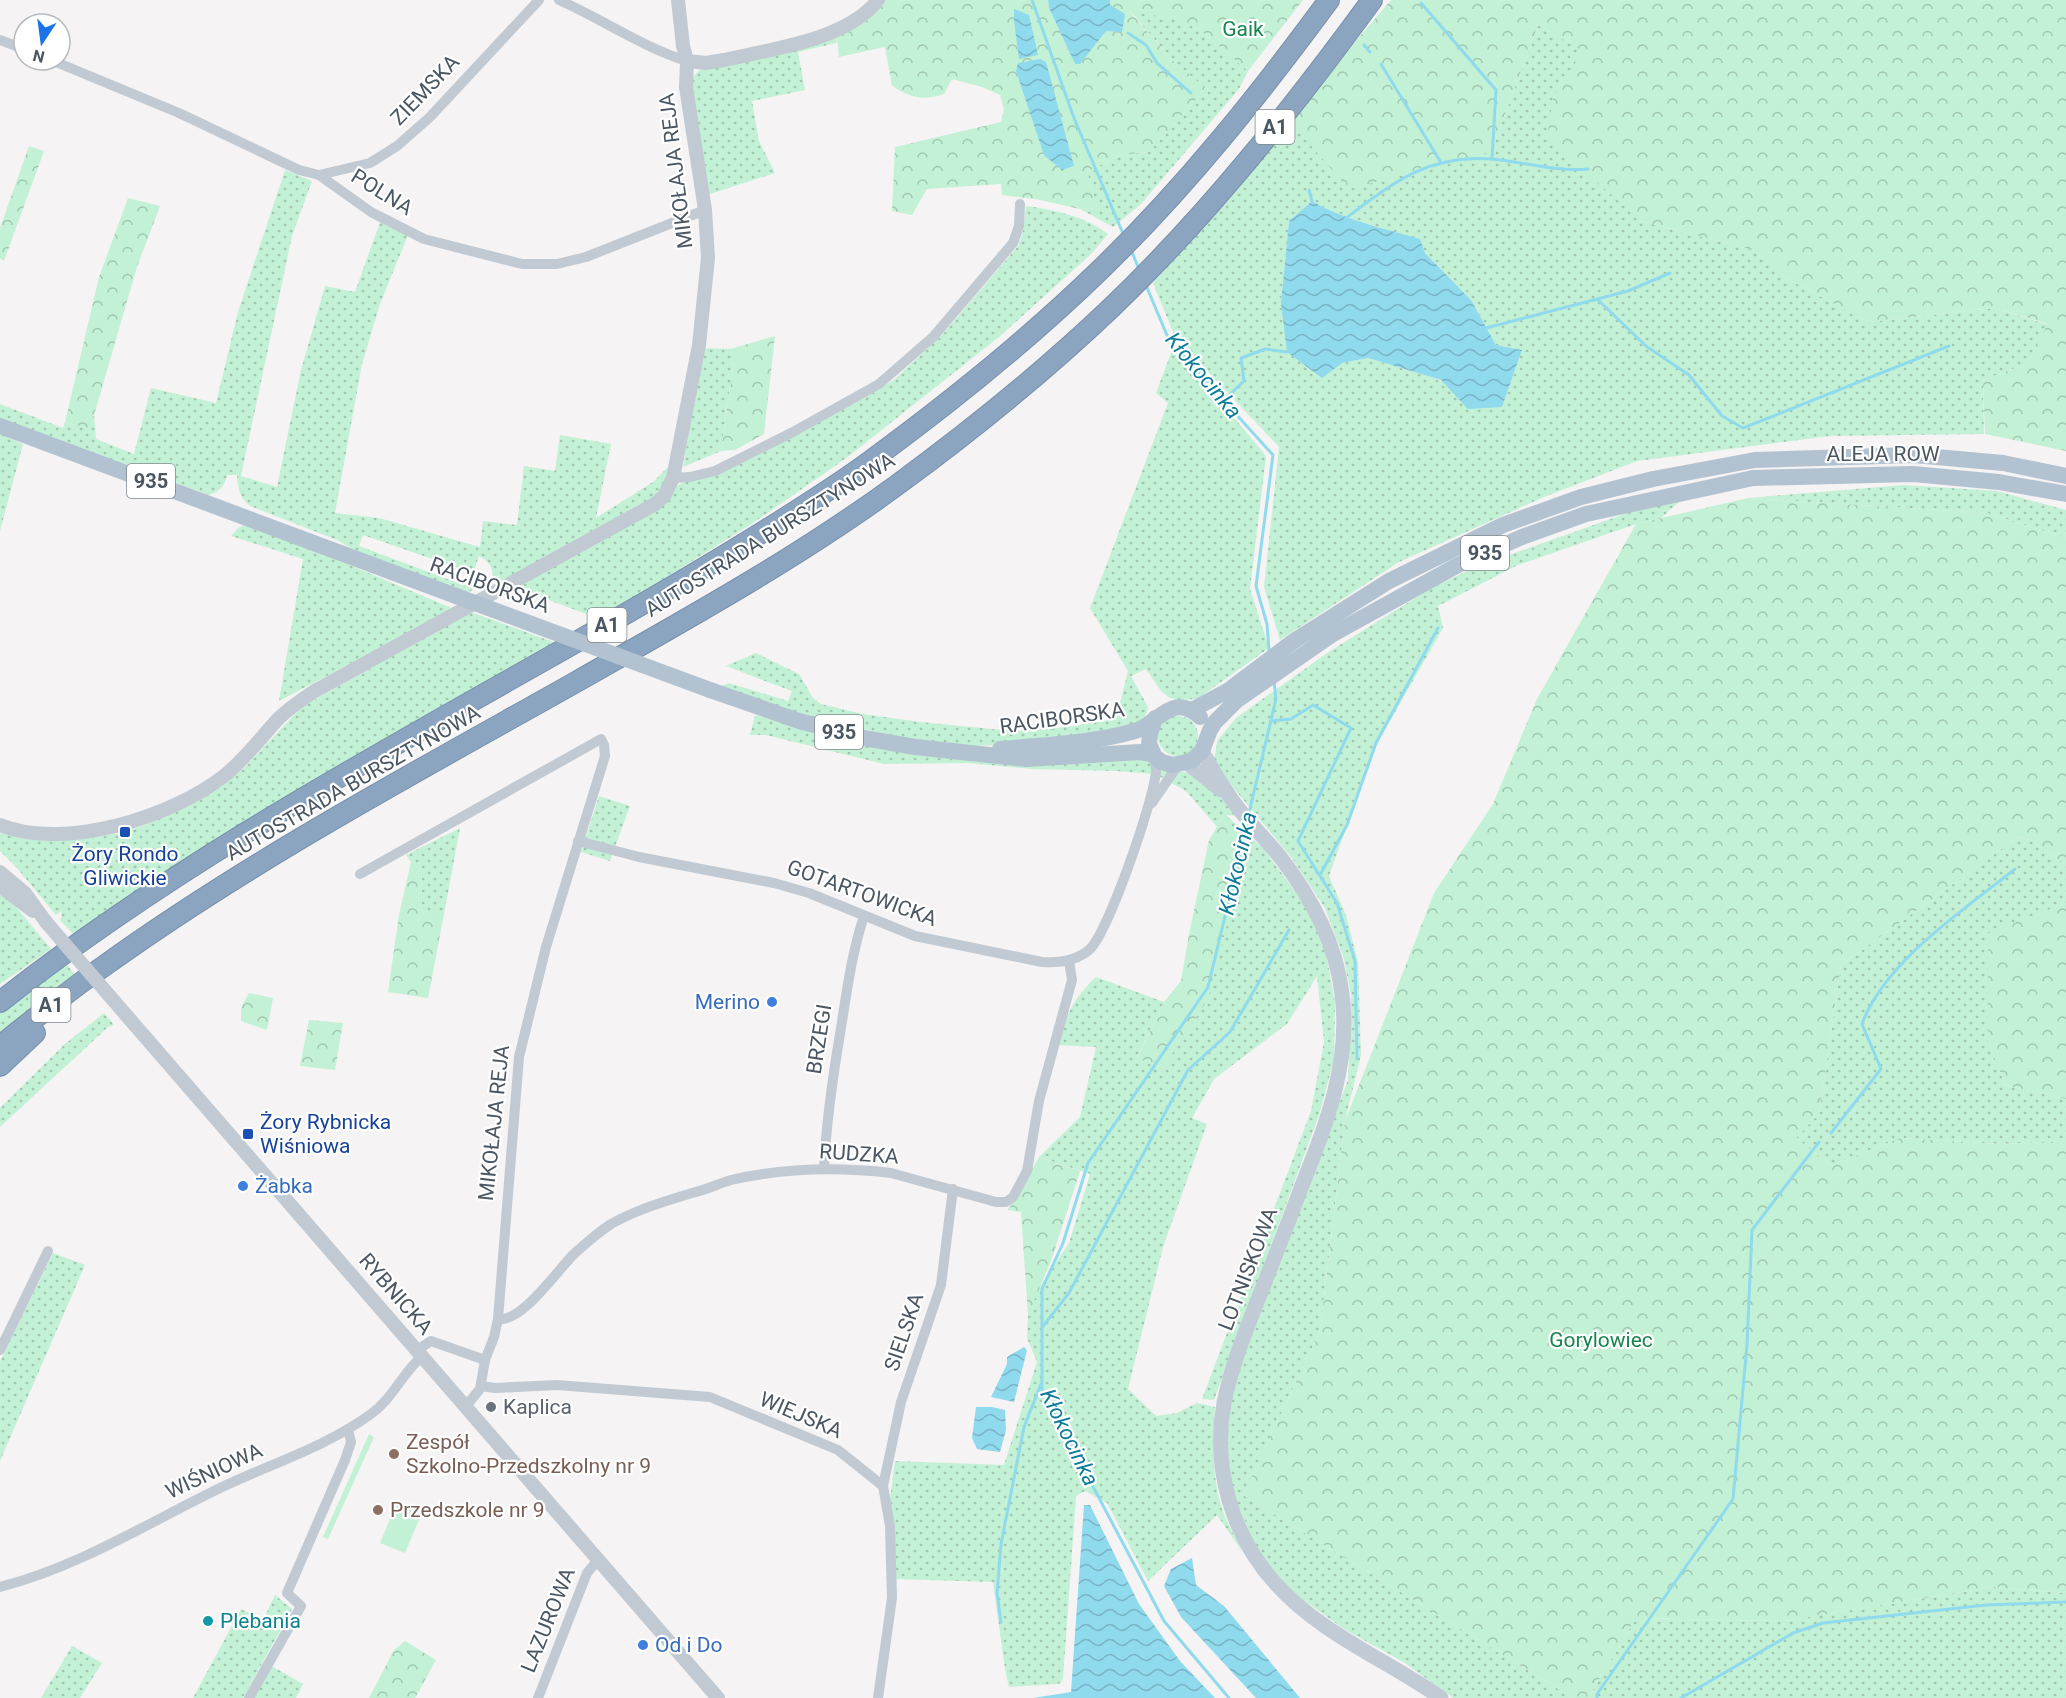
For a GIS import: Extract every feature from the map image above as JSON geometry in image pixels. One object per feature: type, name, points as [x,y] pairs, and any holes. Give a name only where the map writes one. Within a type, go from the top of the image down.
[{"type":"highway","name":"AUTOSTRADA BURSZTYNOWA","points":[[0,1002],[86,937],[220,848],[415,733],[632,611],[733,551],[872,461],[979,377],[1099,271],[1152,217],[1242,113],[1329,0]]},
{"type":"highway","name":"AUTOSTRADA BURSZTYNOWA","points":[[0,1046],[103,966],[205,897],[316,830],[656,636],[815,540],[894,487],[1001,405],[1112,306],[1171,247],[1262,143],[1372,0]]},
{"type":"highway","points":[[0,1066],[103,966]]},
{"type":"main road","name":"RACIBORSKA","points":[[0,426],[710,690],[783,716],[832,730],[909,746],[973,752],[1006,758],[1026,759],[1140,752],[1154,755]]},
{"type":"main road","name":"ALEJA ROW","points":[[1192,710],[1229,690],[1294,641],[1389,581],[1452,548],[1503,525],[1581,497],[1653,479],[1755,460],[1914,455],[2002,463],[2066,476]]},
{"type":"main road","name":"ALEJA ROW","points":[[1205,744],[1215,722],[1236,701],[1333,634],[1458,565],[1522,537],[1586,514],[1753,478],[1912,474],[1999,482],[2066,494]]},
{"type":"main road","name":"935","points":[[1155,718],[1170,709],[1192,710]]},
{"type":"main road","points":[[1192,710],[1200,716],[1205,744]]},
{"type":"main road","name":"RACIBORSKA","points":[[973,752],[1126,733],[1143,727],[1155,718]]},
{"type":"main road","points":[[1154,755],[1150,748],[1149,734],[1155,718]]},
{"type":"main road","name":"935","points":[[1154,755],[1167,764],[1182,764],[1195,759],[1205,744]]},
{"type":"main road","name":"LOTNISKOWA","points":[[1205,744],[1228,795]]},
{"type":"main road","name":"LOTNISKOWA","points":[[1182,764],[1228,795],[1266,839],[1311,901],[1327,934],[1342,990],[1344,1041],[1338,1079],[1324,1128],[1243,1338],[1228,1389],[1221,1438],[1226,1486],[1234,1515],[1248,1546],[1266,1572],[1291,1599],[1324,1625],[1441,1698]]},
{"type":"street","name":"ZIEMSKA","points":[[319,175],[370,163],[397,146],[429,118],[539,0]]},
{"type":"street","points":[[558,0],[592,15],[657,50],[687,61],[706,63],[831,33],[851,24],[873,7],[878,0]]},
{"type":"street","name":"MIKOŁAJA REJA","points":[[674,478],[699,345],[708,258],[705,210],[686,87],[687,61],[678,0]]},
{"type":"street","name":"POLNA","points":[[72,69],[179,113],[299,170],[319,175],[371,212],[424,239],[522,264],[557,264],[586,257],[705,210]]},
{"type":"street","points":[[0,825],[15,831],[32,833],[102,830],[124,825],[205,789],[240,762],[279,718],[313,692],[655,504],[664,496],[674,478],[715,471],[791,433],[886,378],[933,337],[997,264],[1013,243],[1019,226],[1020,204]]},
{"type":"street","name":"MIKOŁAJA REJA","points":[[360,874],[601,739],[605,756],[546,947],[519,1058],[498,1319],[485,1360],[481,1386],[478,1394],[466,1406]]},
{"type":"street","points":[[1069,961],[1090,949],[1103,929],[1147,811],[1156,771],[1154,755]]},
{"type":"street","points":[[1147,811],[1182,764]]},
{"type":"street","name":"GOTARTOWICKA","points":[[578,841],[639,857],[774,882],[809,892],[899,930],[931,940],[1042,962],[1069,961]]},
{"type":"street","name":"RYBNICKA","points":[[0,872],[25,893],[44,920],[718,1698]]},
{"type":"street","name":"RYBNICKA","points":[[0,886],[44,920]]},
{"type":"street","name":"BRZEGI","points":[[824,1170],[826,1127],[838,1042],[851,962],[864,916]]},
{"type":"street","name":"RUDZKA","points":[[498,1319],[506,1320],[519,1312],[575,1253],[609,1226],[639,1209],[730,1181],[775,1172],[824,1170],[891,1173],[1002,1203],[1013,1197],[1023,1182],[1029,1160],[1046,1070],[1072,980],[1069,961]]},
{"type":"street","name":"SIELSKA","points":[[884,1486],[901,1402],[941,1285],[953,1189]]},
{"type":"street","points":[[0,1350],[48,1251]]},
{"type":"street","points":[[420,1353],[431,1341],[485,1360]]},
{"type":"street","name":"WIŚNIOWA","points":[[0,1587],[16,1583],[115,1542],[219,1489],[325,1442],[381,1406],[420,1353]]},
{"type":"street","name":"WIEJSKA","points":[[481,1386],[495,1388],[557,1385],[710,1397],[838,1450],[884,1486]]},
{"type":"street","points":[[249,1698],[301,1606],[287,1593],[345,1460],[351,1442],[348,1429]]},
{"type":"street","points":[[878,1698],[892,1598],[890,1526],[884,1486]]},
{"type":"street","name":"LAZUROWA","points":[[538,1698],[587,1573],[598,1560]]},
{"type":"green space","name":"Gaik","points":[[883,0],[1048,0],[1049,8],[1075,63],[1079,64],[1110,5],[1110,0],[1303,0],[1248,71],[1200,30],[1173,18],[1130,12],[1174,62],[1206,88],[1149,152],[1120,155],[1087,172],[1097,208],[1080,209],[1035,199],[1002,195],[1001,184],[927,189],[912,215],[892,211],[895,147],[1001,122],[1004,109],[1000,95],[982,87],[952,79],[944,94],[937,96],[923,98],[911,96],[899,90],[892,86],[885,47],[839,57],[837,38],[871,15]]},
{"type":"green space","points":[[1391,0],[2066,0],[2066,451],[1985,434],[1983,380],[2026,364],[2048,324],[1994,308],[1868,322],[1783,276],[1756,251],[1641,221],[1547,138],[1553,98],[1583,51],[1538,25],[1491,152],[1349,189],[1288,120]]},
{"type":"green space","points":[[1130,11],[1173,18],[1200,30],[1248,71],[1239,89],[1141,204],[1113,227],[1080,209],[1097,208],[1087,172],[1120,155],[1149,152],[1205,89],[1174,62]]},
{"type":"green space","points":[[1538,25],[1584,51],[1553,98],[1641,221],[1756,251],[1783,276],[1868,322],[1994,308],[2049,325],[2026,364],[1983,380],[1984,434],[1830,436],[1637,461],[1544,497],[1399,562],[1280,640],[1264,587],[1279,447],[1175,337],[1153,283],[1235,193],[1288,120],[1491,152]],"holes":[[[1312,201],[1364,223],[1419,239],[1425,253],[1471,300],[1496,345],[1522,350],[1502,407],[1434,378],[1368,358],[1342,363],[1281,303],[1289,221]]]},
{"type":"green space","points":[[838,34],[836,43],[798,52],[805,90],[752,101],[759,141],[775,173],[707,195],[693,95],[693,77],[702,68]]},
{"type":"green space","points":[[29,146],[44,151],[4,261],[0,258],[0,228]]},
{"type":"green space","points":[[285,170],[312,181],[292,236],[241,476],[277,487],[301,370],[325,286],[355,292],[380,222],[408,235],[380,304],[362,364],[335,513],[379,518],[480,547],[483,521],[517,525],[524,466],[555,471],[560,435],[611,444],[596,518],[653,482],[673,462],[667,481],[653,499],[506,584],[492,579],[490,565],[479,556],[473,573],[363,535],[359,546],[474,589],[463,596],[357,552],[337,540],[250,506],[240,492],[237,475],[227,475],[221,488],[209,495],[0,419],[0,404],[63,428],[65,422],[90,429],[94,413],[96,439],[134,454],[151,388],[216,403],[238,312]]},
{"type":"green space","points":[[128,198],[160,206],[137,267],[90,429],[65,422],[99,277]]},
{"type":"green space","points":[[1026,206],[1069,215],[1108,234],[1091,254],[999,337],[845,459],[753,523],[600,619],[516,588],[667,500],[678,485],[864,398],[894,380],[941,336],[1018,246],[1023,231]]},
{"type":"green space","points":[[775,336],[764,434],[735,450],[721,451],[734,360],[730,349]]},
{"type":"green space","points":[[1174,345],[1266,456],[1250,589],[1269,648],[1197,699],[1177,700],[1168,697],[1146,669],[1131,676],[1148,707],[1145,718],[1133,725],[1025,744],[969,746],[935,744],[804,717],[718,688],[729,683],[788,701],[792,691],[726,666],[756,653],[799,674],[813,698],[821,704],[863,714],[1013,731],[1059,728],[1116,719],[1128,671],[1090,608],[1168,403],[1156,393]]},
{"type":"green space","points":[[703,348],[730,349],[734,360],[721,451],[683,467]]},
{"type":"green space","points":[[0,434],[23,444],[0,531]]},
{"type":"green space","points":[[1904,485],[1997,491],[2066,510],[2066,538],[1987,513],[1748,498]]},
{"type":"green space","name":"Gorylowiec","points":[[1748,498],[1987,513],[2066,538],[2066,865],[2031,840],[2018,837],[1841,965],[1819,1114],[1796,1138],[1831,1166],[1900,1138],[2001,1144],[2066,1141],[2066,1593],[1992,1587],[1784,1621],[1636,1618],[1588,1698],[1573,1698],[1243,1495],[1320,1331],[1345,1121],[1434,893],[1493,804],[1537,699],[1636,524]]},
{"type":"green space","points":[[1682,499],[1661,518],[1636,524],[1518,565],[1438,606],[1443,628],[1374,749],[1329,876],[1346,915],[1358,962],[1361,1055],[1345,1121],[1320,1331],[1243,1495],[1573,1698],[1453,1698],[1405,1663],[1344,1629],[1295,1594],[1271,1568],[1252,1539],[1228,1471],[1227,1432],[1233,1385],[1348,1080],[1351,995],[1344,959],[1325,908],[1291,857],[1214,761],[1217,741],[1236,718],[1330,651],[1430,589],[1473,568],[1630,512]]},
{"type":"green space","points":[[248,523],[454,609],[279,701],[303,559],[231,536],[238,528]]},
{"type":"green space","points":[[471,612],[556,643],[372,747],[251,819],[73,934],[60,920],[61,911],[56,915],[0,851],[0,833],[25,839],[90,838],[120,833],[145,825],[221,787],[244,768],[307,704]]},
{"type":"green space","points":[[755,715],[819,733],[884,747],[1145,758],[1174,772],[1197,775],[1223,797],[1238,816],[1226,815],[1263,848],[1308,909],[1325,949],[1335,1002],[1334,1060],[1319,1115],[1214,1400],[1202,1399],[1311,1111],[1324,1042],[1317,976],[1287,1024],[1214,1079],[1192,1118],[1207,1124],[1163,1247],[1128,1389],[1156,1416],[1177,1413],[1197,1403],[1215,1407],[1214,1449],[1217,1490],[1225,1517],[1244,1554],[1217,1515],[1148,1581],[1107,1503],[1085,1491],[1076,1496],[1063,1679],[1059,1684],[1009,1687],[993,1582],[895,1579],[890,1499],[895,1461],[1004,1465],[1037,1362],[1027,1338],[1028,1315],[1037,1291],[1069,1243],[1090,1174],[1039,1157],[1080,1117],[1096,1047],[1057,1045],[1067,1016],[1076,1000],[1096,977],[1164,1002],[1137,1057],[1163,1068],[1224,815],[1217,827],[1186,791],[1155,774],[1031,769],[968,763],[884,764],[766,735],[750,735]]},
{"type":"green space","points":[[1178,716],[1192,722],[1198,736],[1192,750],[1178,756],[1164,750],[1158,736],[1164,722]]},
{"type":"green space","points":[[599,796],[630,806],[610,861],[581,852]]},
{"type":"green space","points":[[1225,814],[1246,850],[1208,999],[1163,1068],[1137,1058],[1164,1002],[1181,981],[1209,840]]},
{"type":"green space","points":[[460,828],[444,914],[421,912],[422,864],[411,862],[406,855]]},
{"type":"green space","points":[[2018,837],[2031,840],[2066,865],[2066,903],[1988,934],[1988,1040],[2005,1085],[2066,1099],[2066,1141],[2001,1144],[1900,1138],[1831,1166],[1796,1138],[1819,1114],[1841,965]]},
{"type":"green space","points":[[411,862],[422,864],[421,911],[444,914],[428,998],[388,992],[399,915]]},
{"type":"green space","points":[[0,893],[16,907],[51,949],[0,984]]},
{"type":"green space","points":[[2066,903],[2066,1099],[2005,1085],[1988,1040],[1988,933]]},
{"type":"green space","points":[[63,960],[77,977],[0,1038],[0,1010]]},
{"type":"green space","points":[[249,993],[273,998],[267,1030],[241,1021],[241,1008]]},
{"type":"green space","points":[[104,1013],[114,1025],[108,1027],[0,1127],[0,1108],[65,1044]]},
{"type":"green space","points":[[309,1020],[343,1023],[335,1070],[300,1066]]},
{"type":"green space","points":[[1039,1157],[1080,1171],[1051,1261],[1028,1315],[1021,1212],[1008,1210]]},
{"type":"green space","points":[[53,1253],[85,1265],[0,1461],[0,1361]]},
{"type":"green space","points":[[369,1434],[374,1437],[328,1539],[323,1537]]},
{"type":"green space","points":[[397,1502],[422,1512],[405,1553],[380,1543]]},
{"type":"green space","points":[[1992,1587],[2066,1593],[2066,1698],[1588,1698],[1636,1618],[1784,1621]]},
{"type":"green space","points":[[275,1595],[292,1609],[243,1698],[193,1698],[241,1609],[263,1620]]},
{"type":"green space","points":[[405,1641],[436,1660],[415,1698],[369,1698],[394,1650]]},
{"type":"green space","points":[[72,1646],[102,1663],[80,1698],[41,1698]]},
{"type":"green space","points":[[270,1665],[303,1684],[296,1698],[253,1698]]},
{"type":"water","points":[[1048,0],[1110,0],[1110,5],[1125,14],[1122,32],[1106,31],[1080,64],[1075,64],[1049,8]]},
{"type":"water","points":[[1014,9],[1029,15],[1038,55],[1019,59]]},
{"type":"water","points":[[1040,59],[1046,62],[1074,166],[1062,170],[1044,155],[1016,71],[1018,63]]},
{"type":"water","points":[[1312,201],[1351,218],[1420,239],[1425,253],[1471,300],[1496,345],[1522,350],[1502,407],[1468,409],[1441,380],[1368,358],[1342,363],[1322,378],[1287,352],[1281,303],[1289,221]]},
{"type":"water","points":[[1024,1347],[1027,1350],[1014,1402],[991,1397],[1007,1364],[1007,1357]]},
{"type":"water","points":[[976,1407],[1005,1410],[1006,1430],[1000,1452],[977,1449],[972,1438]]},
{"type":"water","points":[[1084,1505],[1090,1505],[1139,1604],[1180,1661],[1215,1698],[1033,1698],[1071,1692]]},
{"type":"water","points":[[1192,1558],[1196,1585],[1224,1606],[1300,1698],[1256,1698],[1181,1617],[1164,1586],[1171,1569]]},
{"type":"waterway","name":"Kłokocinka","points":[[1032,0],[1074,118],[1124,236]]},
{"type":"waterway","points":[[1421,3],[1496,90],[1492,159]]},
{"type":"waterway","points":[[1128,33],[1146,45],[1157,63],[1191,93]]},
{"type":"waterway","points":[[1364,45],[1370,52]]},
{"type":"waterway","points":[[1381,64],[1440,161]]},
{"type":"waterway","points":[[1346,218],[1413,173],[1449,161],[1492,159],[1552,168],[1588,169]]},
{"type":"waterway","points":[[1309,190],[1312,201]]},
{"type":"waterway","name":"Kłokocinka","points":[[1131,250],[1139,269]]},
{"type":"waterway","points":[[1486,328],[1628,291],[1670,273]]},
{"type":"waterway","name":"Kłokocinka","points":[[1145,283],[1169,340],[1273,455],[1256,586],[1267,624],[1269,651]]},
{"type":"waterway","points":[[1597,299],[1646,346],[1689,375],[1722,416],[1743,428],[1949,346]]},
{"type":"waterway","points":[[1225,399],[1244,381],[1241,358],[1265,349],[1287,352]]},
{"type":"waterway","points":[[1320,875],[1347,825],[1376,743],[1438,628]]},
{"type":"waterway","name":"Kłokocinka","points":[[1249,813],[1276,699],[1274,681]]},
{"type":"waterway","points":[[1271,721],[1291,719],[1313,705],[1351,728],[1298,841],[1337,903],[1355,961],[1357,1059]]},
{"type":"waterway","name":"Kłokocinka","points":[[1229,1698],[1164,1621],[1042,1390],[1042,1289],[1063,1243],[1088,1163],[1208,987],[1247,825]]},
{"type":"waterway","points":[[1831,1133],[1881,1069],[1862,1024],[1873,1001],[1888,979],[1928,938],[2015,869]]},
{"type":"waterway","points":[[1043,1326],[1069,1293],[1188,1070],[1230,1032],[1289,930]]},
{"type":"waterway","points":[[1597,1698],[1597,1694],[1733,1499],[1747,1345],[1752,1230],[1819,1142]]},
{"type":"waterway","points":[[1001,1622],[997,1593],[1001,1544],[1024,1427],[1041,1384]]},
{"type":"waterway","points":[[1681,1698],[1793,1633],[1823,1623],[1986,1605],[2066,1602]]},
{"type":"place","name":"Żory Rondo Gliwickie","points":[[125,832]]},
{"type":"place","name":"Merino","points":[[772,1002]]},
{"type":"place","name":"Żory Rybnicka Wiśniowa","points":[[248,1134]]},
{"type":"place","name":"Żabka","points":[[243,1186]]},
{"type":"place","name":"Kaplica","points":[[491,1407]]},
{"type":"place","name":"Zespół Szkolno-Przedszkolny nr 9","points":[[394,1454]]},
{"type":"place","name":"Przedszkole nr 9","points":[[378,1510]]},
{"type":"place","name":"Plebania","points":[[208,1621]]},
{"type":"place","name":"Od i Do","points":[[643,1645]]}]
